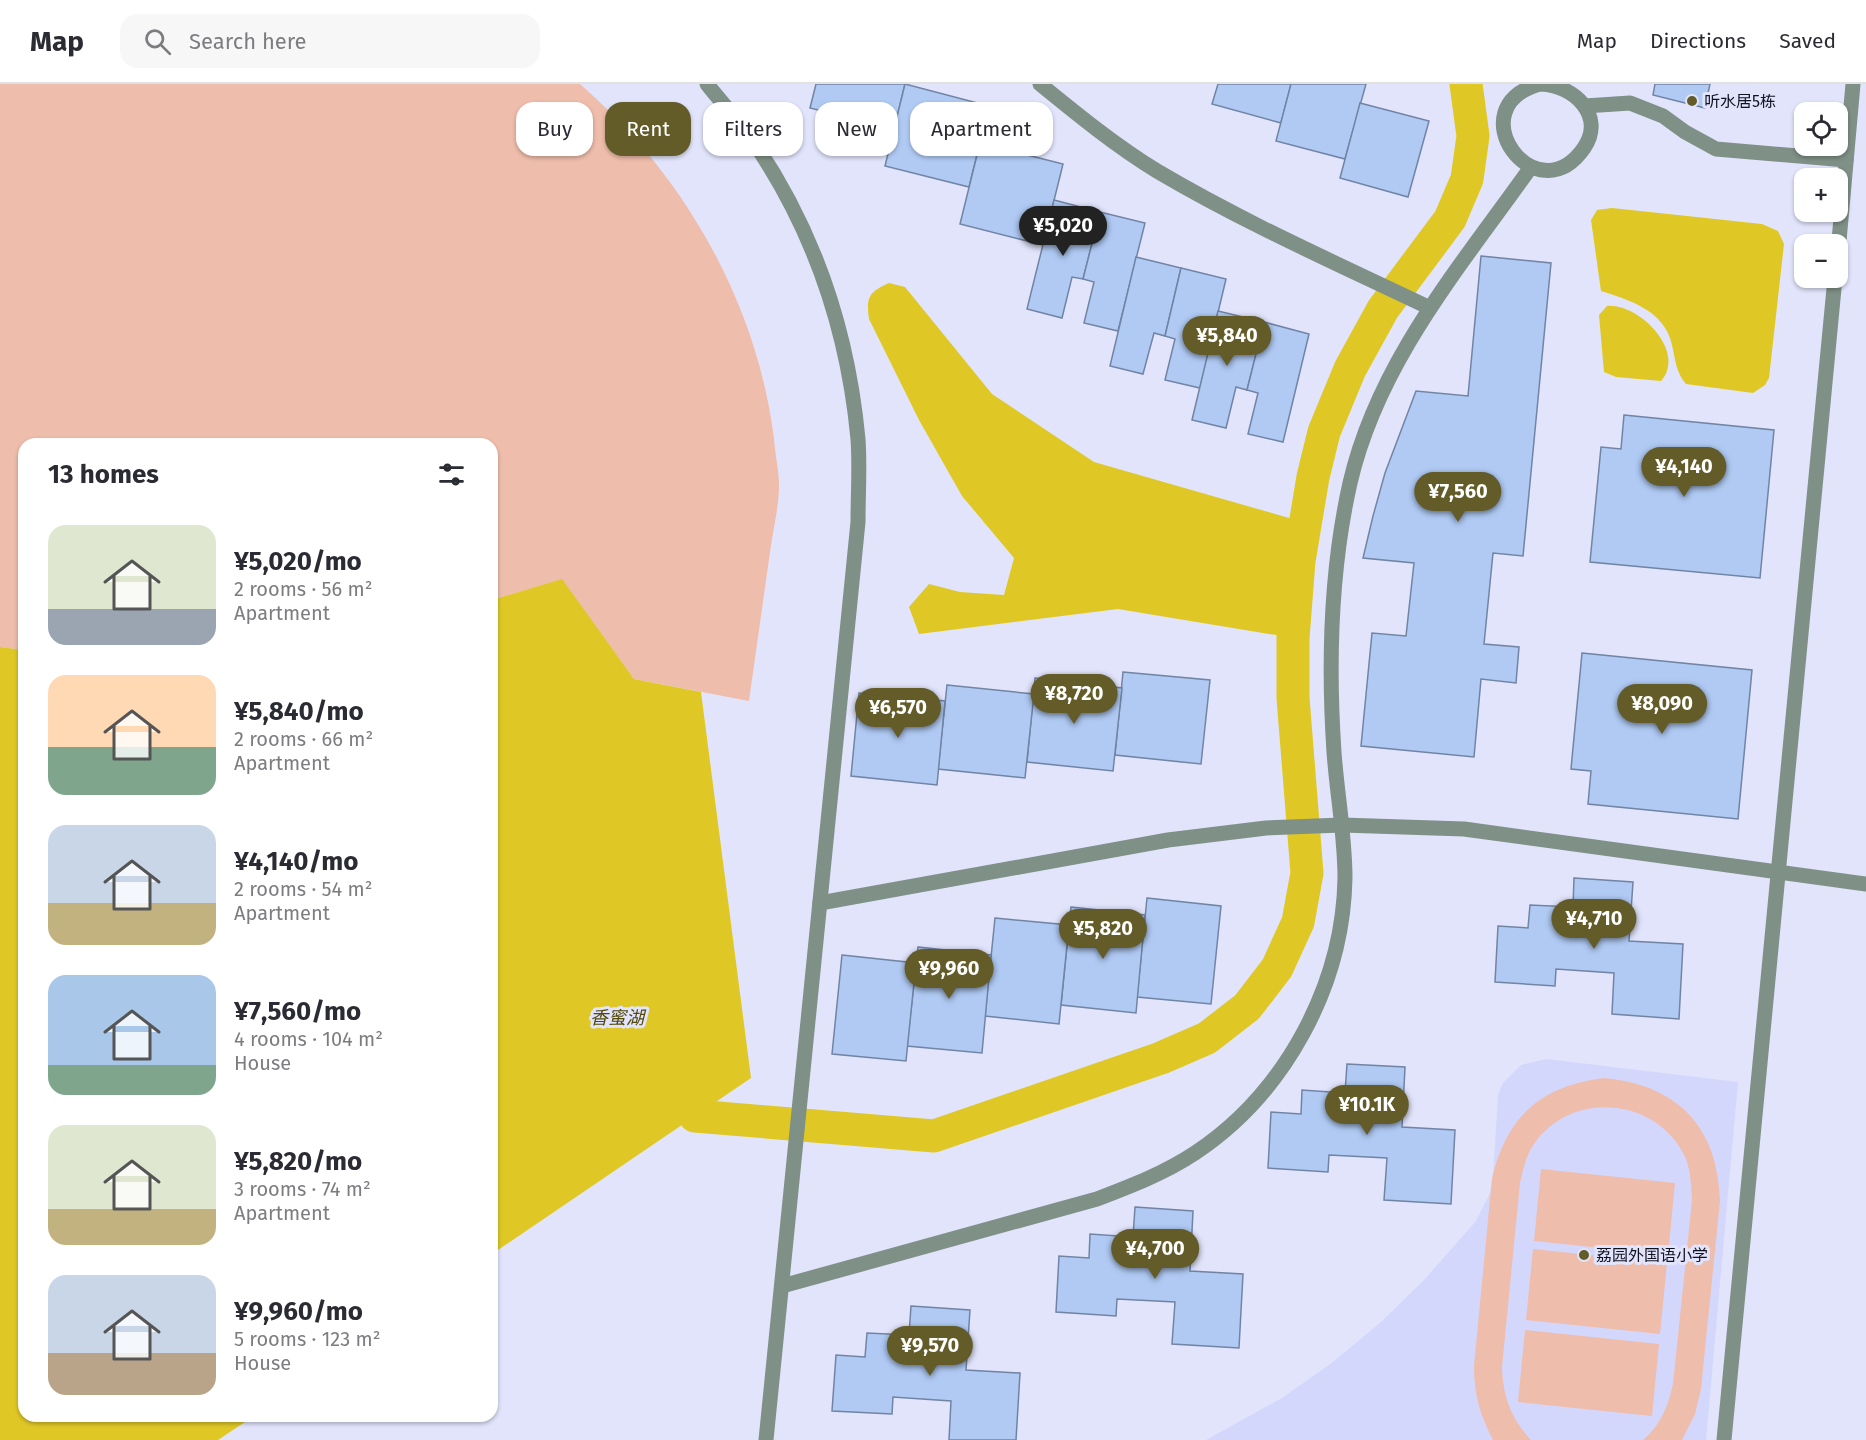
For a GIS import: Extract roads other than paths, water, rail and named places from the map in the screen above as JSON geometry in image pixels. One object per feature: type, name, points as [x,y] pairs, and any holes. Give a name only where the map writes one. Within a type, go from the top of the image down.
[{"type":"street","points":[[707,84],[752,141],[794,210],[826,284],[848,362],[858,441],[858,522],[766,1440]]},
{"type":"street","points":[[1040,84],[1088,123],[1155,170],[1226,210],[1430,308]]},
{"type":"street","points":[[1840,234],[1853,84]]},
{"type":"street","points":[[1534,85],[1557,85],[1575,94],[1585,106],[1590,132],[1586,144],[1577,158],[1557,169],[1531,167],[1517,159],[1508,147],[1503,125],[1506,111],[1516,96],[1534,85]]},
{"type":"street","points":[[1585,106],[1630,103],[1663,116],[1684,132],[1716,149],[1846,160]]},
{"type":"street","points":[[782,1286],[1097,1198],[1148,1179],[1195,1153],[1238,1119],[1274,1079],[1304,1034],[1325,984],[1339,933],[1345,878],[1330,686],[1332,603],[1341,529],[1360,444],[1384,385],[1414,329],[1531,167]]},
{"type":"street","points":[[1724,1440],[1834,288]]},
{"type":"street","points":[[820,903],[1168,840],[1266,828],[1341,825],[1464,829],[1777,874],[1866,884]]},
{"type":"water","points":[[1612,208],[1762,224],[1778,231],[1784,244],[1769,378],[1765,385],[1753,393],[1686,384],[1678,370],[1668,333],[1662,323],[1654,315],[1634,303],[1601,291],[1591,220],[1597,210]]},
{"type":"water","points":[[889,283],[905,287],[992,394],[1094,462],[1317,526],[1306,640],[1118,609],[919,634],[909,607],[929,584],[960,592],[1004,595],[1014,558],[962,496],[919,420],[869,319],[870,296],[877,289]]},
{"type":"water","points":[[1607,306],[1620,307],[1633,312],[1656,332],[1664,344],[1668,357],[1667,369],[1661,381],[1616,377],[1604,372],[1599,315]]},
{"type":"water","name":"香蜜湖","points":[[562,579],[634,679],[701,692],[751,1078],[498,1250],[498,598]]},
{"type":"water","points":[[0,647],[18,649],[18,1422],[245,1422],[218,1440],[0,1440]]},
{"type":"waterway","points":[[695,1116],[934,1136],[1161,1058],[1207,1038],[1247,1007],[1277,968],[1298,922],[1307,873],[1293,698],[1293,638],[1299,561],[1313,477],[1324,432],[1350,369],[1383,309],[1450,219],[1467,179],[1473,136],[1466,84]]},
{"type":"place","name":"听水居5栋","points":[[1692,101]]},
{"type":"place","name":"荔园外国语小学","points":[[1584,1255]]}]
